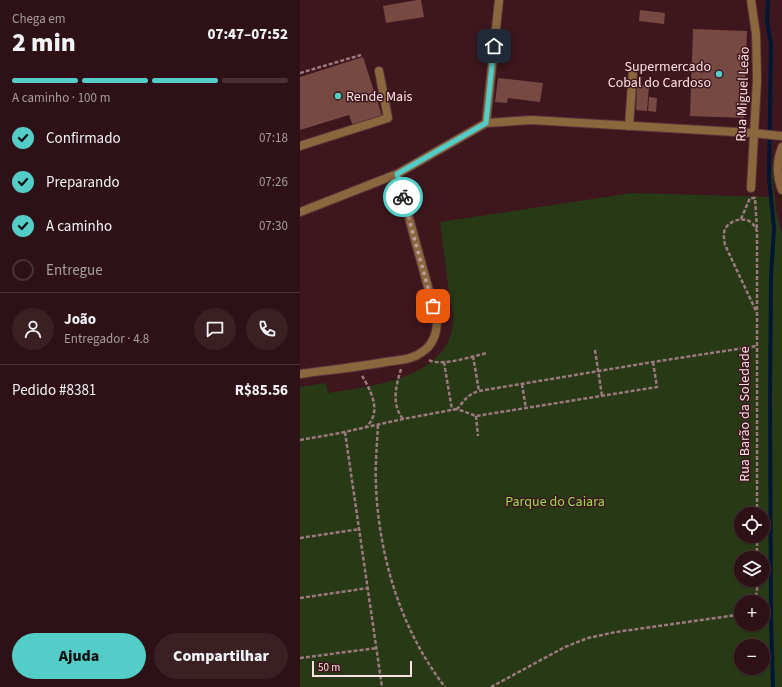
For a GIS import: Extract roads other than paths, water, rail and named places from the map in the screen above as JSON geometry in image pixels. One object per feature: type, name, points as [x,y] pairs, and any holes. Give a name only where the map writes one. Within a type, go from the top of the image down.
[{"type":"street","points":[[486,123],[499,0]]},
{"type":"street","name":"Rua Miguel Leão","points":[[751,0],[756,34],[757,80],[757,134],[751,188]]},
{"type":"street","points":[[629,126],[633,70]]},
{"type":"street","points":[[300,146],[388,118],[379,71]]},
{"type":"street","points":[[300,212],[397,174],[486,123],[531,120],[782,136]]},
{"type":"street","points":[[782,147],[777,163],[777,174],[782,190]]},
{"type":"street","points":[[300,374],[412,358],[422,353],[430,345],[435,336],[437,320],[397,174]]},
{"type":"waterway","points":[[768,0],[767,21],[771,44],[769,177],[774,228],[771,277],[770,397],[771,618],[773,687]]},
{"type":"place","name":"Supermercado Cobal do Cardoso","points":[[719,74]]},
{"type":"place","name":"Rende Mais","points":[[338,96]]},
{"type":"park label","name":"Parque do Caiara","points":[[555,501]]}]
